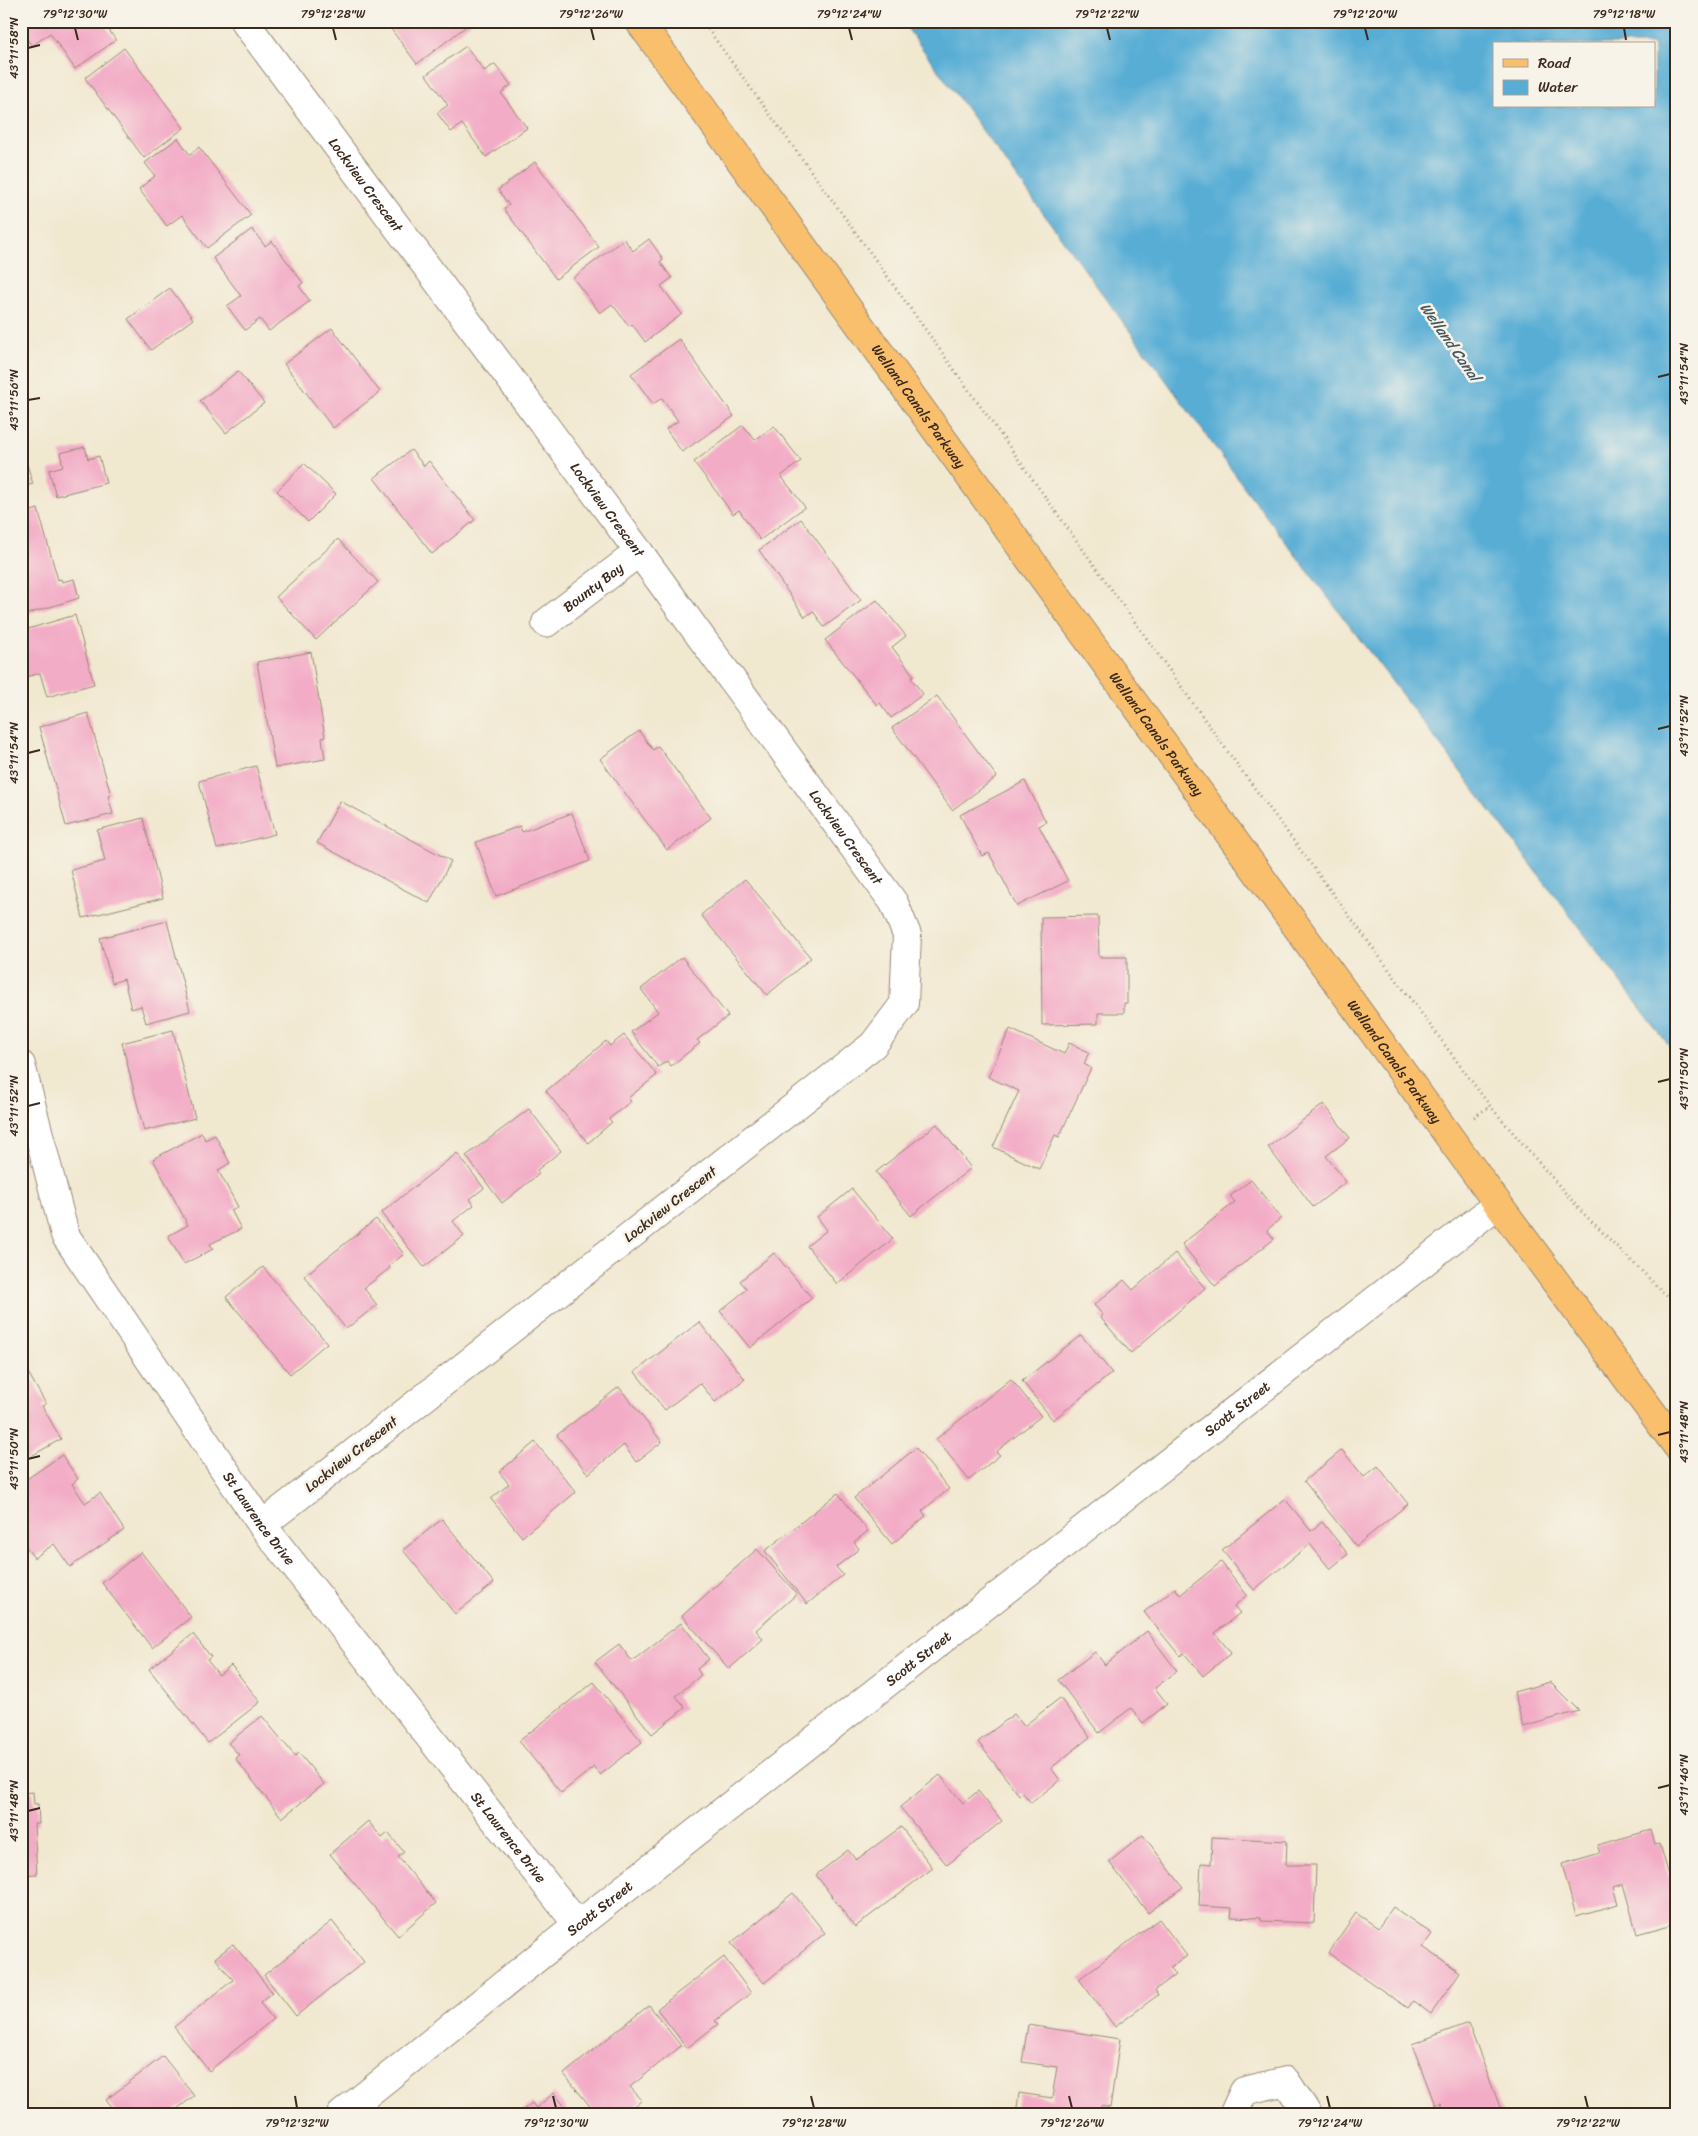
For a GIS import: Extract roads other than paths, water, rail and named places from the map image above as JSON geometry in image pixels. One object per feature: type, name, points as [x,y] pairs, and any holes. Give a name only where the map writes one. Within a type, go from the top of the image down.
[{"type":"main road","name":"Welland Canals Parkway","points":[[639,21],[1498,1204],[1677,1446]]},
{"type":"street","name":"Lockview Crescent","points":[[244,21],[639,552],[894,903],[907,935],[904,1004],[873,1044],[262,1525]]},
{"type":"street","name":"Bounty Bay","points":[[546,623],[639,552]]},
{"type":"street","name":"St Lawrence Drive","points":[[21,1065],[65,1236],[262,1525],[578,1925]]},
{"type":"street","name":"Scott Street","points":[[341,2115],[578,1925],[1498,1204]]},
{"type":"street","points":[[1233,2115],[1244,2091],[1286,2081],[1308,2115]]},
{"type":"water","name":"Welland Canal","points":[[902,21],[1677,21],[1677,1056],[1253,499]]}]
